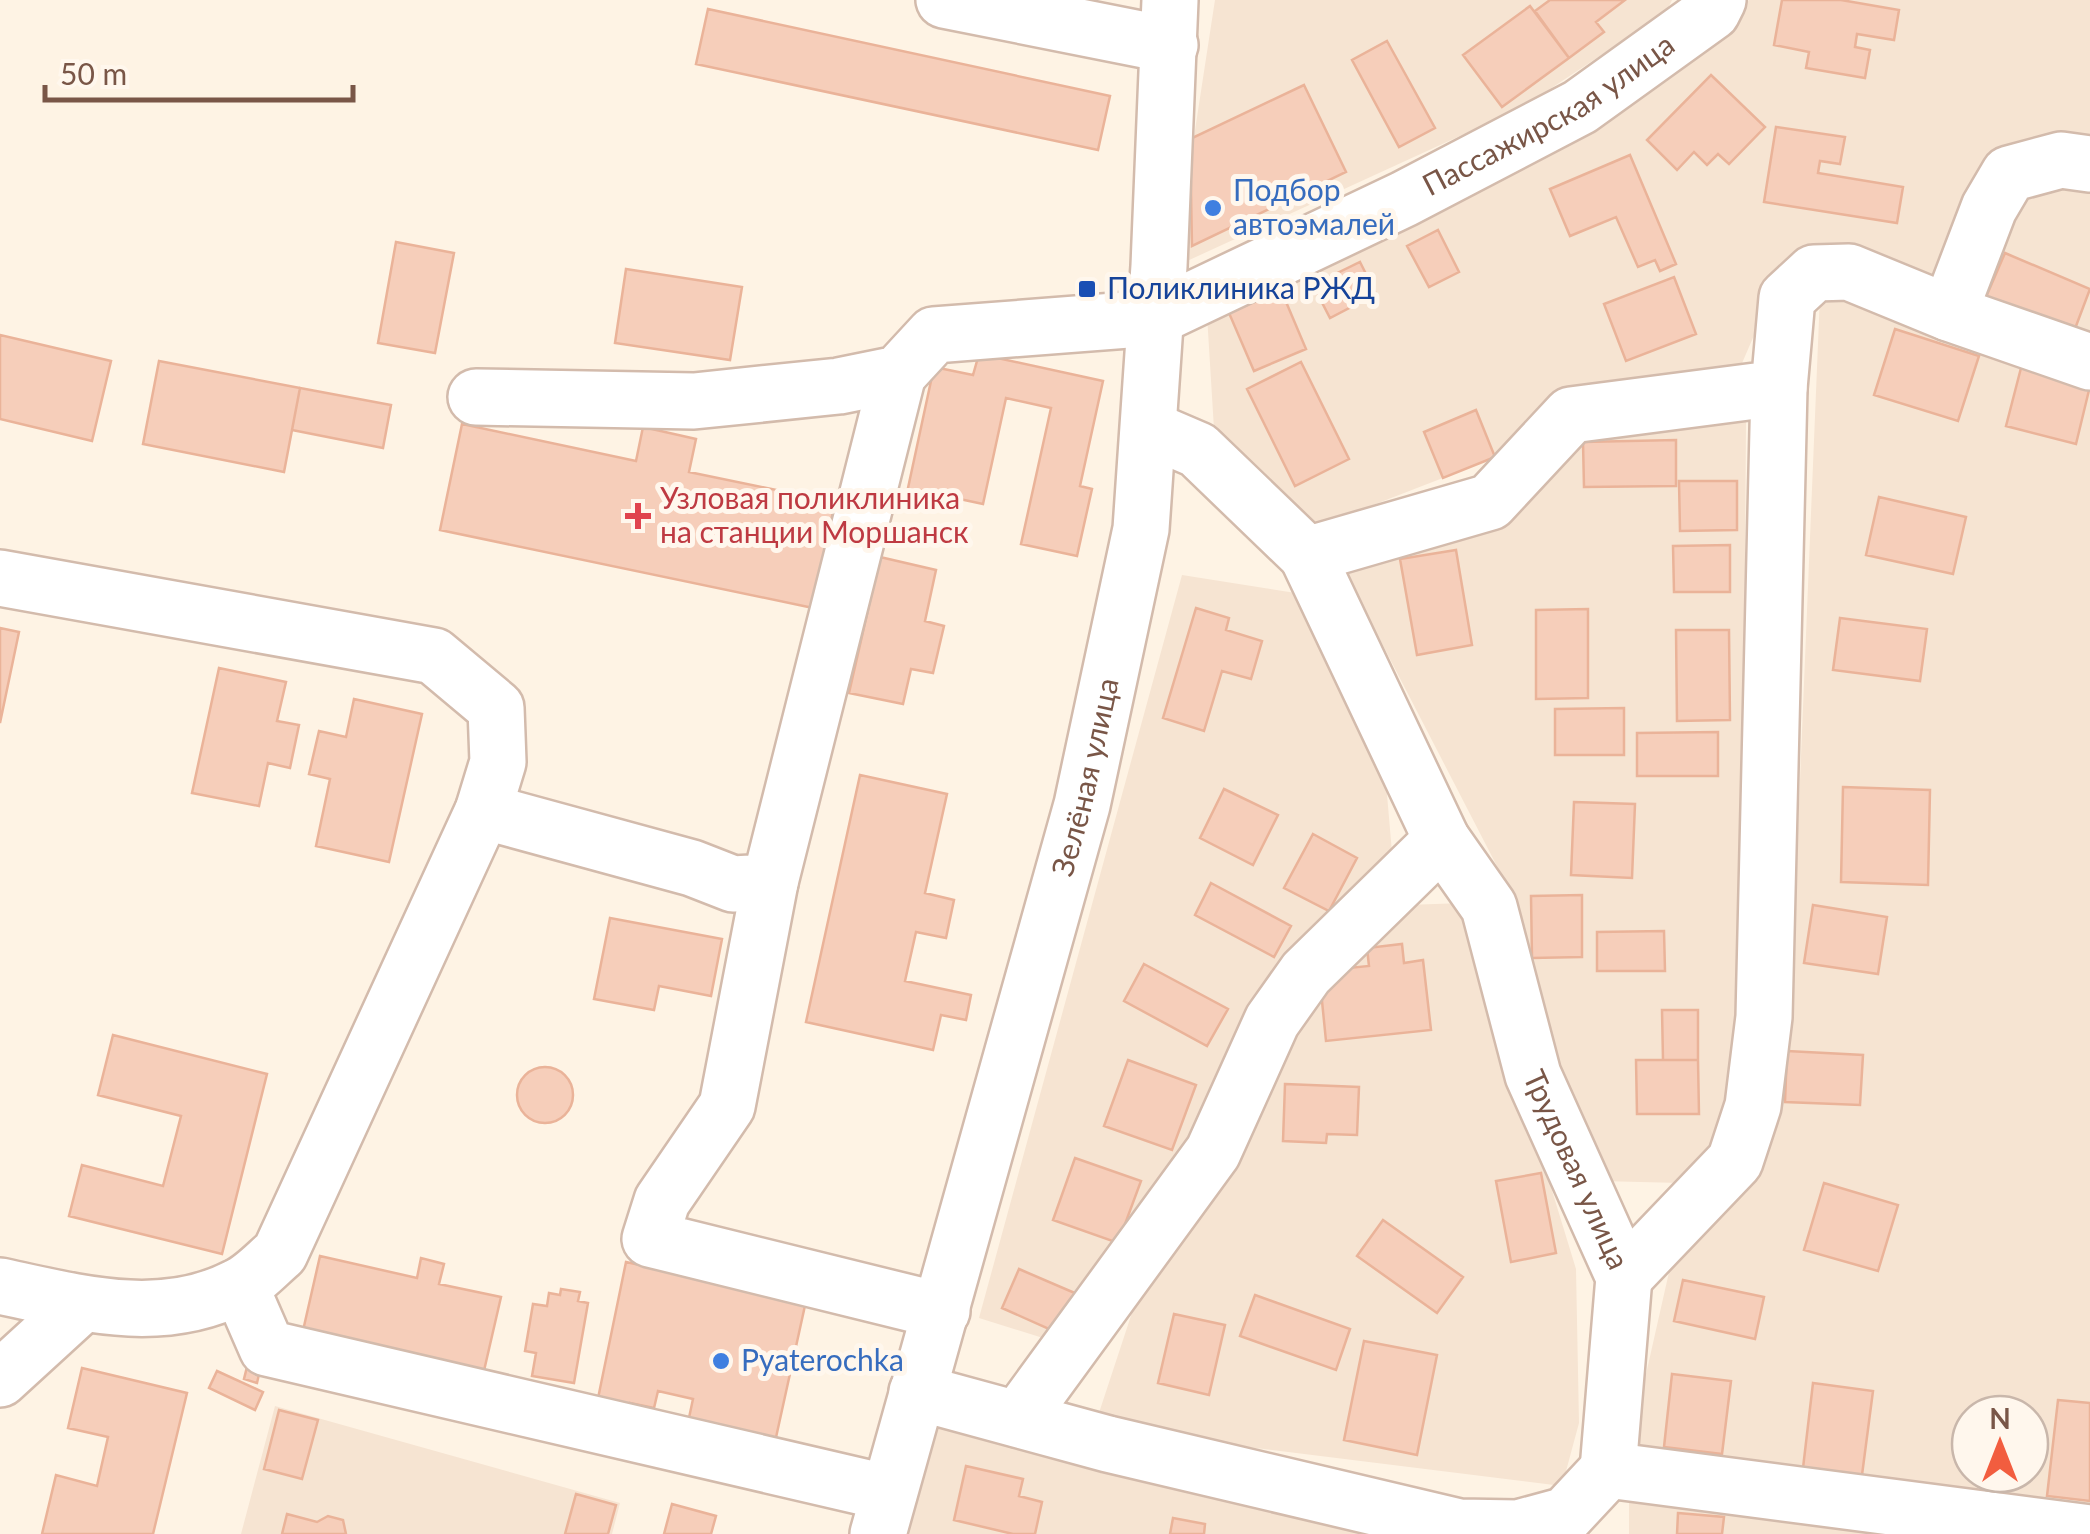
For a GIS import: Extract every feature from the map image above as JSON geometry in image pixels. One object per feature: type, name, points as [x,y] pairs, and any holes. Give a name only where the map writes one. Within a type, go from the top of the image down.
[{"type":"street","points":[[944,0],[1170,22]]},
{"type":"street","name":"Пассажирская улица","points":[[1154,318],[1404,199],[1580,108],[1712,12],[1718,0]]},
{"type":"street","name":"Зелёная улица","points":[[884,1514],[1082,805],[1112,680],[1140,529],[1149,429],[1170,22]]},
{"type":"street","points":[[1949,314],[1989,208],[2010,174],[2061,160],[2090,164]]},
{"type":"street","points":[[1624,1277],[1735,1161],[1754,1106],[1764,1017],[1778,388],[1787,298],[1814,273],[1850,272],[1949,314],[2090,362]]},
{"type":"street","points":[[942,1311],[650,1239],[662,1200],[727,1106],[770,882],[898,374],[934,334],[1154,318]]},
{"type":"street","points":[[476,396],[694,401],[773,394],[898,374]]},
{"type":"street","points":[[1149,429],[1198,450],[1307,555],[1490,502],[1571,415],[1778,388]]},
{"type":"street","name":"Трудовая улица","points":[[1307,555],[1442,840],[1489,907],[1533,1075],[1624,1277],[1608,1470]]},
{"type":"street","points":[[0,578],[434,656],[496,708],[498,762],[484,811],[280,1253],[240,1286],[182,1308],[82,1304],[0,1286]]},
{"type":"street","points":[[484,811],[692,868],[734,884],[770,882]]},
{"type":"street","points":[[1018,1420],[1213,1152],[1272,1021],[1306,974],[1442,840]]},
{"type":"street","points":[[240,1286],[267,1348],[884,1514]]},
{"type":"street","points":[[0,1379],[82,1304]]},
{"type":"street","points":[[918,1392],[1464,1530],[1570,1524],[1608,1470],[2090,1533]]},
{"type":"shaded area","points":[[1215,0],[1672,0],[1666,12],[1523,107],[1174,267]]},
{"type":"shaded area","points":[[1749,0],[2090,0],[2090,352],[1781,273],[1733,384],[1515,450],[1319,526],[1214,429],[1207,315],[1606,125]]},
{"type":"shaded area","points":[[1820,295],[2090,376],[2090,1513],[1956,1494],[2050,1494],[2050,1394],[1950,1394],[1950,1493],[1637,1449],[1635,1423],[1674,1250],[1762,1167],[1790,1023]]},
{"type":"shaded area","points":[[1746,422],[1742,1016],[1722,1147],[1681,1183],[1600,1181],[1547,1067],[1500,872],[1344,570],[1581,424]]},
{"type":"shaded area","points":[[1182,575],[1302,594],[1386,783],[1393,864],[1062,1344],[979,1318]]},
{"type":"shaded area","points":[[1464,903],[1576,1269],[1579,1423],[1562,1486],[1094,1428],[1150,1258],[1314,977],[1406,905]]},
{"type":"shaded area","points":[[275,1406],[620,1503],[612,1534],[241,1534]]},
{"type":"shaded area","points":[[936,1423],[1382,1534],[907,1534]]},
{"type":"shaded area","points":[[1629,1495],[1925,1534],[1629,1534]]},
{"type":"building","points":[[1550,0],[1625,0],[1596,22],[1604,32],[1569,58],[1535,11]]},
{"type":"building","points":[[1782,0],[1841,0],[1899,10],[1894,40],[1857,34],[1855,47],[1870,50],[1865,78],[1806,68],[1809,52],[1774,45]]},
{"type":"building","points":[[1530,6],[1569,58],[1502,107],[1463,55]]},
{"type":"building","points":[[708,9],[1110,96],[1098,150],[696,64]]},
{"type":"building","points":[[1387,41],[1435,128],[1399,147],[1352,60]]},
{"type":"building","points":[[1711,75],[1765,127],[1729,164],[1718,154],[1707,165],[1694,152],[1677,170],[1647,140]]},
{"type":"building","points":[[1304,85],[1346,172],[1192,246],[1190,139]]},
{"type":"building","points":[[1776,127],[1845,137],[1840,164],[1820,161],[1818,173],[1903,187],[1897,223],[1764,202]]},
{"type":"building","points":[[1630,155],[1676,264],[1660,271],[1655,260],[1638,267],[1616,217],[1570,236],[1550,189]]},
{"type":"building","points":[[1438,230],[1459,272],[1429,287],[1407,246]]},
{"type":"building","points":[[396,242],[454,253],[435,353],[378,343]]},
{"type":"building","points":[[2005,253],[2090,289],[2073,334],[1986,297]]},
{"type":"building","points":[[1360,262],[1376,294],[1330,318],[1313,285]]},
{"type":"building","points":[[626,269],[742,287],[730,360],[615,343]]},
{"type":"building","points":[[1674,277],[1696,334],[1626,361],[1604,304]]},
{"type":"building","points":[[1281,290],[1306,349],[1254,371],[1229,313]]},
{"type":"building","points":[[1895,329],[1979,356],[1958,421],[1874,395]]},
{"type":"building","points":[[0,335],[111,361],[92,441],[0,419]]},
{"type":"building","points":[[979,354],[1103,381],[1080,486],[1092,489],[1077,556],[1021,544],[1051,408],[1006,398],[983,504],[908,488],[934,367],[973,375]]},
{"type":"building","points":[[159,361],[300,388],[284,472],[143,444]]},
{"type":"building","points":[[1301,362],[1349,459],[1295,486],[1247,389]]},
{"type":"building","points":[[2021,368],[2090,386],[2076,444],[2006,426]]},
{"type":"building","points":[[300,388],[391,405],[383,448],[292,430]]},
{"type":"building","points":[[1476,410],[1495,457],[1443,478],[1424,432]]},
{"type":"building","name":"Узловая поликлиника на станции Моршанск","points":[[462,424],[636,461],[643,427],[696,439],[689,472],[835,502],[813,608],[440,530]]},
{"type":"building","points":[[1676,440],[1676,486],[1584,487],[1583,442]]},
{"type":"building","points":[[1679,481],[1737,481],[1737,530],[1680,531]]},
{"type":"building","points":[[1879,497],[1966,517],[1953,574],[1866,555]]},
{"type":"building","points":[[1730,545],[1730,592],[1674,592],[1673,546]]},
{"type":"building","points":[[1456,550],[1472,645],[1417,655],[1400,559]]},
{"type":"building","points":[[880,557],[936,570],[925,621],[944,626],[933,673],[911,669],[903,704],[849,693]]},
{"type":"building","points":[[1196,608],[1229,618],[1226,630],[1262,641],[1251,679],[1222,671],[1204,731],[1163,718]]},
{"type":"building","points":[[1588,609],[1588,698],[1536,699],[1536,610]]},
{"type":"building","points":[[1840,618],[1927,629],[1920,681],[1833,670]]},
{"type":"building","points":[[0,628],[19,632],[0,723]]},
{"type":"building","points":[[1676,630],[1729,630],[1730,720],[1677,721]]},
{"type":"building","points":[[219,668],[286,682],[277,721],[299,725],[290,768],[268,763],[259,806],[192,793]]},
{"type":"building","points":[[354,699],[422,714],[389,862],[316,846],[330,779],[309,774],[319,731],[346,737]]},
{"type":"building","points":[[1624,708],[1624,755],[1555,755],[1555,709]]},
{"type":"building","points":[[1718,732],[1718,776],[1637,776],[1637,733]]},
{"type":"building","points":[[860,775],[947,794],[925,893],[954,900],[946,938],[916,932],[905,981],[971,995],[966,1020],[941,1015],[933,1050],[806,1022]]},
{"type":"building","points":[[1843,787],[1930,790],[1928,885],[1841,882]]},
{"type":"building","points":[[1224,789],[1278,815],[1253,865],[1200,838]]},
{"type":"building","points":[[1574,802],[1635,804],[1632,878],[1571,875]]},
{"type":"building","points":[[1313,834],[1357,858],[1329,911],[1284,888]]},
{"type":"building","points":[[1211,883],[1291,926],[1274,957],[1195,915]]},
{"type":"building","points":[[1582,895],[1582,957],[1532,958],[1531,896]]},
{"type":"building","points":[[1813,905],[1887,917],[1878,974],[1804,963]]},
{"type":"building","points":[[610,918],[722,939],[711,996],[659,986],[654,1010],[594,999]]},
{"type":"building","points":[[1664,931],[1665,971],[1597,971],[1597,932]]},
{"type":"building","points":[[1402,944],[1404,963],[1423,960],[1431,1030],[1326,1041],[1319,971],[1369,966],[1367,948]]},
{"type":"building","points":[[1144,964],[1228,1009],[1207,1046],[1124,1001]]},
{"type":"building","points":[[1662,1010],[1698,1010],[1698,1060],[1663,1060]]},
{"type":"building","points":[[113,1035],[267,1074],[222,1254],[69,1216],[82,1165],[163,1186],[181,1116],[98,1095]]},
{"type":"building","points":[[1787,1051],[1863,1055],[1860,1105],[1785,1102]]},
{"type":"building","points":[[1128,1060],[1196,1085],[1172,1150],[1104,1126]]},
{"type":"building","points":[[1636,1060],[1698,1060],[1699,1114],[1637,1114]]},
{"type":"building","points":[[545,1067],[565,1075],[573,1095],[565,1115],[545,1123],[525,1115],[517,1095],[525,1075]]},
{"type":"building","points":[[1285,1084],[1359,1087],[1357,1135],[1327,1134],[1326,1143],[1283,1141]]},
{"type":"building","points":[[1075,1158],[1141,1181],[1118,1243],[1053,1220]]},
{"type":"building","points":[[1541,1173],[1556,1253],[1511,1262],[1496,1181]]},
{"type":"building","points":[[1824,1183],[1898,1205],[1878,1271],[1804,1250]]},
{"type":"building","points":[[1383,1220],[1463,1277],[1437,1313],[1357,1256]]},
{"type":"building","points":[[320,1256],[417,1278],[421,1258],[444,1264],[439,1284],[501,1297],[483,1375],[302,1335]]},
{"type":"building","points":[[626,1262],[806,1301],[773,1451],[686,1432],[693,1399],[658,1391],[654,1408],[630,1403],[626,1419],[595,1413]]},
{"type":"building","points":[[1019,1269],[1084,1297],[1067,1337],[1002,1308]]},
{"type":"building","points":[[1683,1280],[1764,1297],[1755,1339],[1674,1321]]},
{"type":"building","points":[[561,1289],[580,1292],[578,1301],[588,1303],[574,1383],[532,1376],[536,1353],[525,1351],[533,1304],[547,1306],[549,1293],[560,1295]]},
{"type":"building","points":[[1255,1295],[1350,1329],[1336,1370],[1240,1336]]},
{"type":"building","points":[[1174,1314],[1225,1325],[1209,1395],[1158,1383]]},
{"type":"building","points":[[1364,1341],[1437,1355],[1417,1455],[1344,1440]]},
{"type":"building","points":[[249,1359],[262,1361],[257,1383],[244,1379]]},
{"type":"building","points":[[82,1368],[187,1393],[153,1534],[42,1534],[56,1475],[97,1486],[108,1437],[68,1428]]},
{"type":"building","points":[[217,1371],[263,1392],[255,1410],[209,1388]]},
{"type":"building","points":[[1672,1374],[1731,1381],[1722,1454],[1664,1447]]},
{"type":"building","points":[[1813,1383],[1873,1391],[1862,1475],[1803,1468]]},
{"type":"building","points":[[2058,1400],[2090,1403],[2090,1501],[2047,1496]]},
{"type":"building","points":[[279,1410],[318,1420],[302,1479],[264,1469]]},
{"type":"building","points":[[966,1466],[1023,1479],[1019,1496],[1042,1502],[1035,1534],[1013,1534],[954,1520]]},
{"type":"building","points":[[576,1494],[616,1505],[608,1534],[565,1534]]},
{"type":"building","points":[[672,1504],[716,1516],[711,1534],[664,1534]]},
{"type":"building","points":[[1678,1513],[1724,1517],[1722,1534],[1677,1534]]},
{"type":"building","points":[[287,1514],[317,1522],[328,1516],[343,1520],[346,1534],[282,1534]]},
{"type":"building","points":[[1173,1518],[1205,1524],[1204,1534],[1170,1534]]},
{"type":"place","name":"Подбор автоэмалей","points":[[1213,208]]},
{"type":"place","name":"Поликлиника РЖД","points":[[1087,289]]},
{"type":"place","name":"Узловая поликлиника на станции Моршанск","points":[[638,516]]},
{"type":"place","name":"Pyaterochka","points":[[721,1361]]}]
